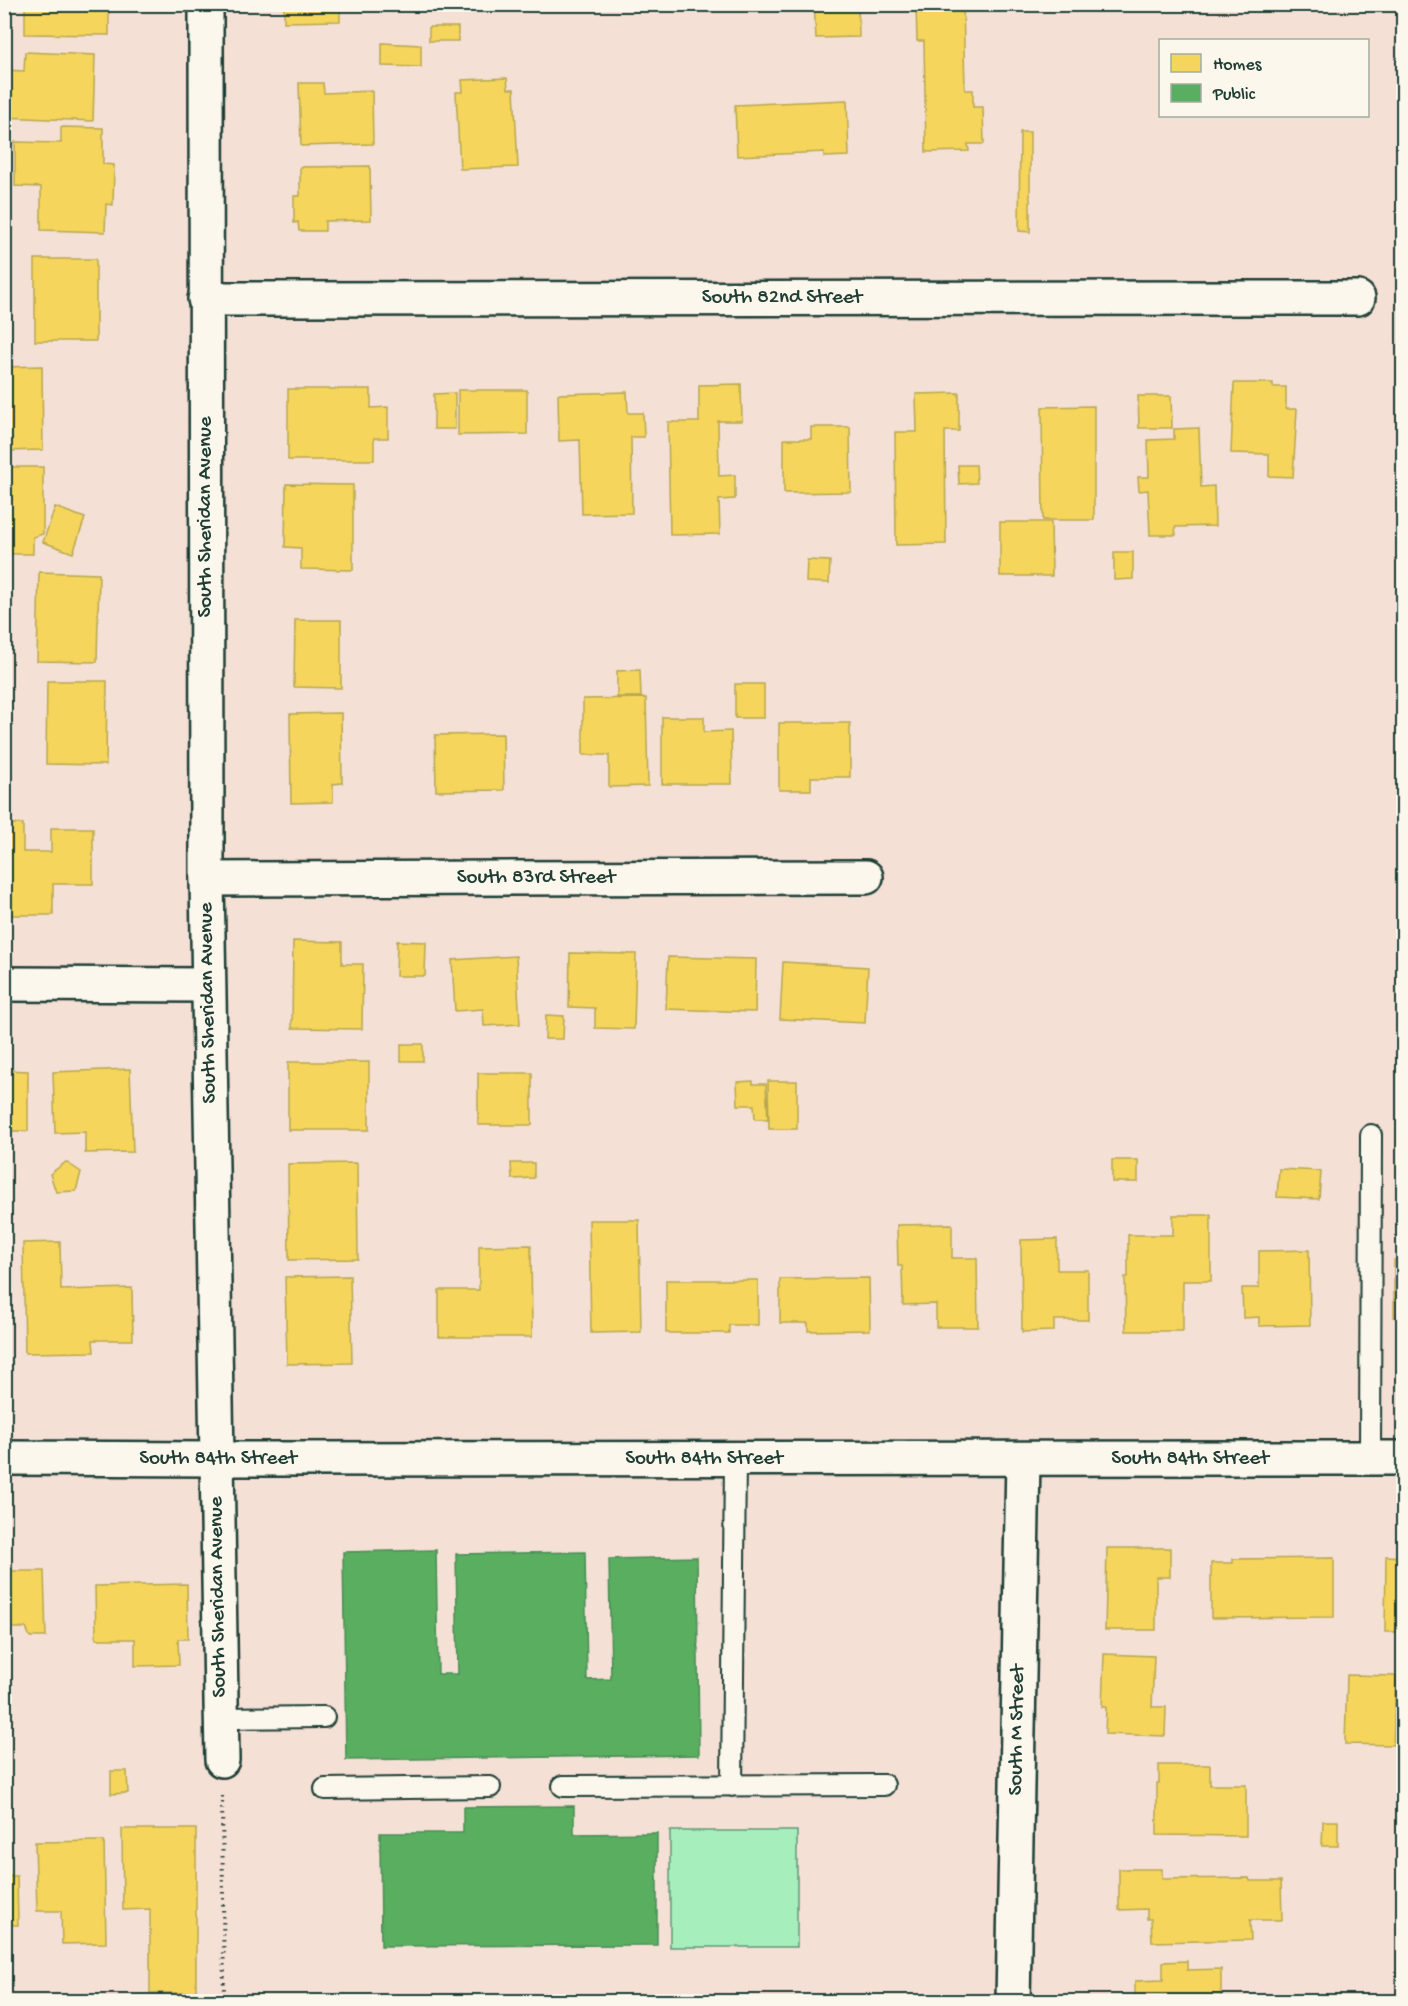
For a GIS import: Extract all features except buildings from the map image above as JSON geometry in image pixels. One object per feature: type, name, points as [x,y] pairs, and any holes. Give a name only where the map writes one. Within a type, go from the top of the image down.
[{"type":"street","name":"South Sheridan Avenue","points":[[206,4],[207,879],[222,1760]]},
{"type":"street","name":"South 82nd Street","points":[[205,299],[1358,298]]},
{"type":"street","name":"South 83rd Street","points":[[207,879],[866,877]]},
{"type":"street","points":[[4,984],[208,985]]},
{"type":"street","name":"South 84th Street","points":[[4,1458],[1404,1458]]},
{"type":"street","name":"South M Street","points":[[1013,2001],[1023,1459]]},
{"type":"lane","points":[[1370,1458],[1371,1135]]},
{"type":"lane","points":[[732,1786],[735,1459]]},
{"type":"lane","points":[[221,1718],[324,1717]]},
{"type":"lane","points":[[562,1786],[884,1785]]},
{"type":"lane","points":[[325,1789],[490,1787]]},
{"type":"path","points":[[222,1760],[224,2001]]},
{"type":"green space","points":[[670,1831],[797,1831],[797,1947],[670,1947]]}]
